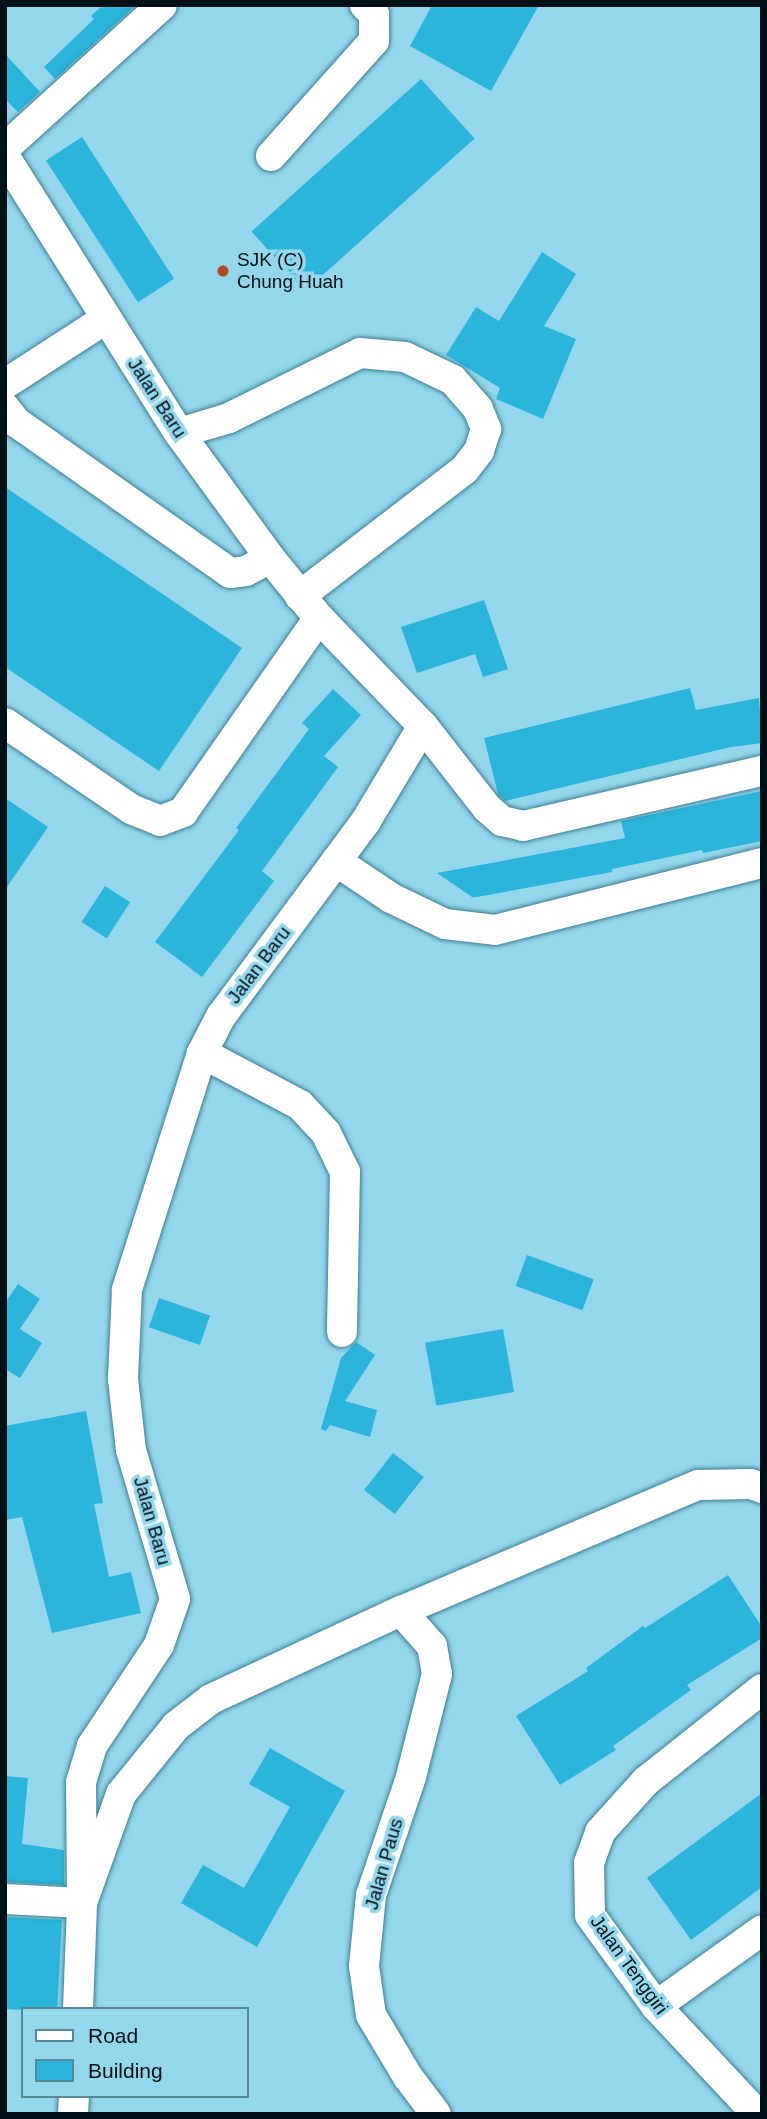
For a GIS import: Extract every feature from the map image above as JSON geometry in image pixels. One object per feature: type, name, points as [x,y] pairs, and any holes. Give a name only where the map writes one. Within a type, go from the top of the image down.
[{"type":"street","points":[[5,148],[162,5]]},
{"type":"street","points":[[271,156],[374,41],[374,14],[365,5]]},
{"type":"street","name":"Jalan Baru","points":[[5,157],[179,433],[270,558],[310,607],[423,726],[408,756],[336,861],[221,1016],[202,1053],[127,1290],[124,1380],[131,1450],[175,1600],[159,1645],[92,1746],[81,1782],[82,1903]]},
{"type":"street","points":[[5,384],[107,318]]},
{"type":"street","points":[[5,723],[131,809],[160,821],[183,812],[310,607],[464,470],[479,451],[486,429],[478,409],[453,380],[405,357],[360,353],[229,418],[179,433]]},
{"type":"street","points":[[5,408],[16,422],[230,573],[246,571],[270,558]]},
{"type":"street","points":[[423,726],[487,808],[502,821],[523,826],[762,771]]},
{"type":"street","points":[[336,861],[391,898],[445,925],[495,930],[762,863]]},
{"type":"street","points":[[202,1053],[300,1105],[326,1133],[345,1172],[342,1332]]},
{"type":"street","points":[[78,2007],[82,1903],[121,1794],[176,1727],[211,1699],[401,1611],[698,1485],[751,1484],[762,1488]]},
{"type":"street","name":"Jalan Paus","points":[[401,1611],[432,1646],[437,1674],[411,1777],[371,1895],[364,1966],[371,2015],[408,2077],[436,2114]]},
{"type":"street","name":"Jalan Tenggiri","points":[[757,2114],[656,2006],[590,1915],[589,1863],[600,1832],[646,1781],[762,1689]]},
{"type":"street","points":[[5,1899],[82,1903]]},
{"type":"street","points":[[656,2006],[762,1930]]},
{"type":"building","points":[[103,5],[136,5],[55,79],[44,67],[94,19],[91,16]]},
{"type":"building","points":[[432,5],[539,5],[491,91],[410,46]]},
{"type":"building","points":[[5,54],[40,92],[18,112],[5,99]]},
{"type":"building","points":[[421,79],[475,138],[305,291],[252,232]]},
{"type":"building","points":[[82,137],[174,279],[138,302],[46,160]]},
{"type":"building","points":[[542,252],[576,274],[544,326],[576,339],[543,419],[496,399],[500,388],[446,355],[476,307],[499,321]]},
{"type":"building","points":[[5,487],[242,648],[159,771],[5,667]]},
{"type":"building","points":[[484,600],[508,669],[483,677],[475,654],[417,673],[401,627]]},
{"type":"building","points":[[690,688],[696,710],[759,698],[762,743],[731,747],[505,801],[498,794],[484,738]]},
{"type":"building","points":[[333,689],[361,715],[324,756],[338,767],[262,871],[274,881],[202,977],[155,942],[239,830],[236,828],[309,729],[302,723]]},
{"type":"building","points":[[762,791],[762,841],[703,853],[702,850],[612,869],[612,872],[477,897],[472,897],[437,873],[625,838],[621,821]]},
{"type":"building","points":[[5,798],[48,827],[5,890]]},
{"type":"building","points":[[105,886],[130,902],[107,938],[82,922]]},
{"type":"building","points":[[527,1255],[594,1279],[582,1310],[516,1286]]},
{"type":"building","points":[[18,1284],[40,1299],[20,1329],[42,1343],[20,1378],[5,1369],[5,1303]]},
{"type":"building","points":[[159,1298],[210,1316],[200,1345],[149,1327]]},
{"type":"building","points":[[503,1329],[514,1392],[436,1406],[425,1343]]},
{"type":"building","points":[[356,1342],[375,1355],[345,1401],[377,1410],[370,1437],[330,1425],[326,1431],[321,1429],[341,1358]]},
{"type":"building","points":[[86,1411],[103,1503],[94,1504],[109,1577],[131,1572],[141,1613],[52,1633],[22,1517],[5,1520],[5,1426]]},
{"type":"building","points":[[393,1453],[424,1477],[395,1514],[364,1490]]},
{"type":"building","points":[[728,1575],[762,1627],[762,1638],[687,1685],[691,1690],[613,1746],[616,1750],[560,1785],[516,1716],[588,1671],[586,1668],[643,1626],[645,1628]]},
{"type":"building","points":[[270,1748],[345,1791],[257,1947],[181,1903],[203,1865],[244,1888],[290,1807],[249,1784]]},
{"type":"building","points":[[5,1776],[28,1778],[22,1844],[64,1850],[64,1885],[5,1882]]},
{"type":"building","points":[[762,1793],[762,1887],[691,1940],[647,1878]]},
{"type":"building","points":[[5,1917],[62,1920],[57,2007],[5,2009]]},
{"type":"place","name":"SJK (C) Chung Huah","points":[[223,271]]}]
